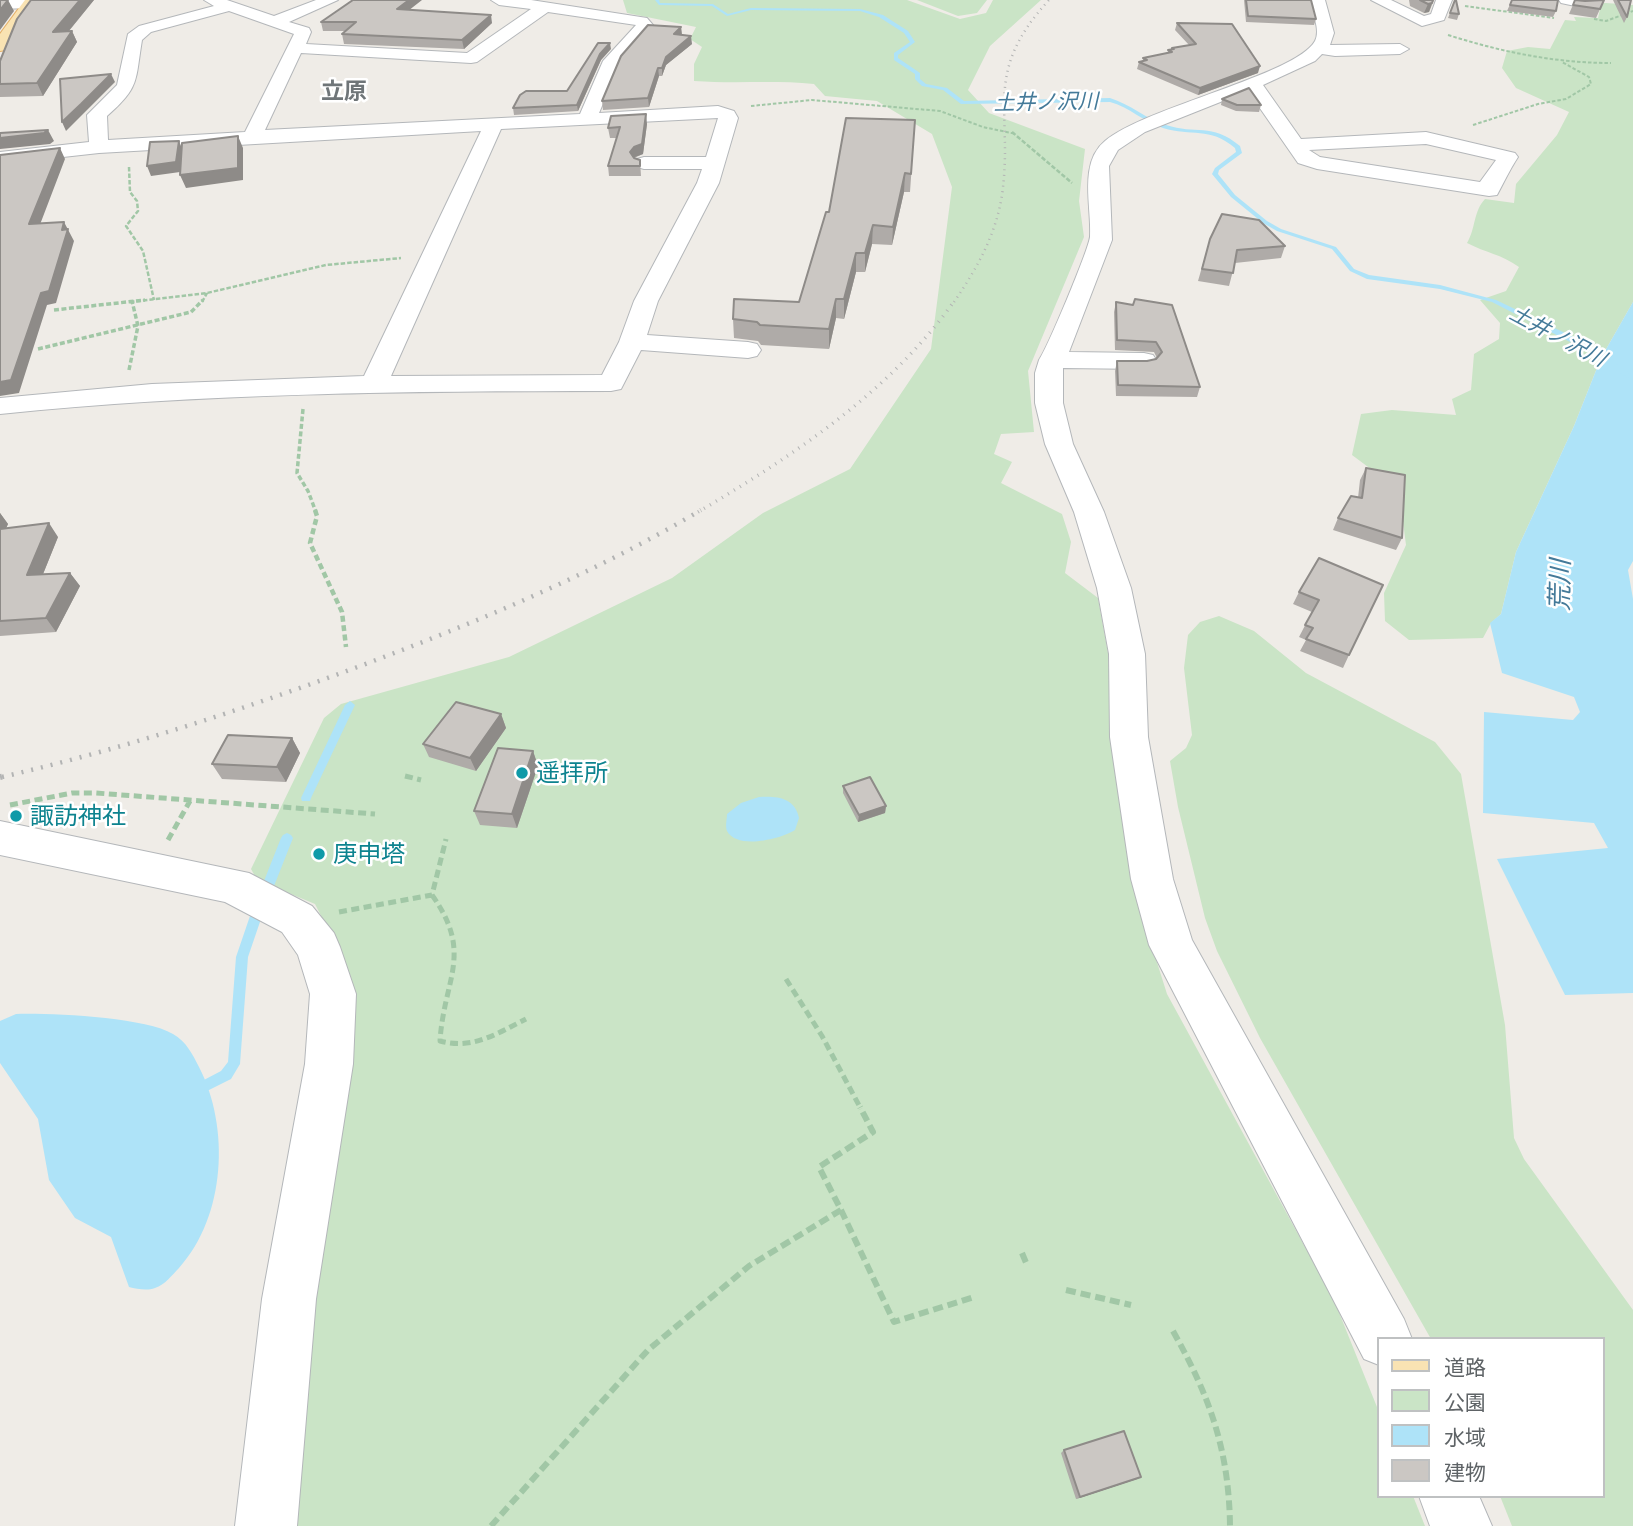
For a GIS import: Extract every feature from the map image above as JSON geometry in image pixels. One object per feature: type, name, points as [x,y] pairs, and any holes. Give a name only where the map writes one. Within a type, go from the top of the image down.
[{"type":"main road","points":[[0,46],[32,2]]},
{"type":"street","points":[[212,0],[274,22],[304,37],[471,58],[545,7]]},
{"type":"street","points":[[274,22],[330,0]]},
{"type":"street","points":[[499,0],[641,21],[645,25],[612,61],[588,117]]},
{"type":"street","points":[[1317,0],[1326,33],[1318,48],[1292,66],[1148,124],[1124,136],[1102,156],[1098,180],[1101,240],[1052,360],[1048,373],[1049,403],[1054,424],[1114,589],[1125,641],[1129,737],[1152,879],[1171,945],[1383,1337]]},
{"type":"street","points":[[1379,0],[1422,22],[1438,17],[1444,2]]},
{"type":"street","points":[[0,4],[32,2]]},
{"type":"street","points":[[99,147],[97,115],[122,93],[134,38],[145,29],[231,6]]},
{"type":"street","points":[[252,137],[304,37]]},
{"type":"street","points":[[1318,48],[1335,51],[1400,49]]},
{"type":"street","points":[[1252,83],[1305,159],[1317,163],[1489,191],[1491,182],[1508,157],[1426,138],[1296,145]]},
{"type":"street","points":[[0,158],[127,145],[588,117],[719,112],[727,115],[708,184],[646,301],[632,342],[611,383],[374,383],[122,393],[0,406]]},
{"type":"street","points":[[374,383],[494,123]]},
{"type":"street","points":[[644,163],[714,163]]},
{"type":"street","points":[[632,342],[748,350]]},
{"type":"street","points":[[1052,360],[1144,361]]},
{"type":"street","points":[[0,838],[152,867],[234,886],[297,919],[318,947],[333,994],[329,1064],[289,1299],[267,1526]]},
{"type":"street","points":[[1450,1498],[1461,1526]]},
{"type":"path","points":[[1444,2],[1560,19]]},
{"type":"path","points":[[1586,18],[1606,21],[1633,11]]},
{"type":"path","points":[[1422,22],[1441,33],[1487,47],[1562,62],[1611,63]]},
{"type":"path","points":[[1426,138],[1566,99],[1591,84],[1589,77],[1562,62]]},
{"type":"path","points":[[743,107],[811,100],[860,106],[926,109],[940,111],[983,127],[1015,133],[1073,183],[1087,209],[1101,218]]},
{"type":"path","points":[[127,145],[130,192],[138,211],[126,226],[143,251],[155,300]]},
{"type":"path","points":[[54,310],[207,293],[326,265],[433,256]]},
{"type":"path","points":[[38,349],[191,312],[201,304],[207,293]]},
{"type":"path","points":[[122,393],[138,325],[138,311],[131,300]]},
{"type":"path","points":[[305,387],[297,473],[308,491],[317,516],[310,543],[342,612],[346,647]]},
{"type":"path","points":[[405,776],[421,780]]},
{"type":"path","points":[[0,807],[72,793],[375,814]]},
{"type":"path","points":[[152,867],[190,801]]},
{"type":"path","points":[[432,895],[446,839]]},
{"type":"path","points":[[297,919],[432,895]]},
{"type":"path","points":[[432,895],[448,913],[457,956],[439,1025],[440,1041],[453,1046],[472,1044],[526,1019]]},
{"type":"path","points":[[786,979],[822,1036],[873,1132],[819,1167],[894,1322],[974,1297]]},
{"type":"path","points":[[491,1526],[648,1350],[749,1266],[841,1210]]},
{"type":"path","points":[[1022,1253],[1027,1265]]},
{"type":"path","points":[[1066,1290],[1131,1305]]},
{"type":"path","points":[[1173,1331],[1208,1398],[1225,1446],[1230,1484],[1230,1526]]},
{"type":"green space","points":[[623,0],[907,0],[960,19],[986,13],[993,0],[1041,0],[990,46],[968,90],[989,113],[1085,149],[1079,201],[1084,237],[1028,371],[1034,432],[1001,434],[994,454],[1012,462],[1001,483],[1062,514],[1071,542],[1065,573],[1098,598],[1108,653],[1114,765],[1143,918],[1167,994],[1334,1300],[1378,1410],[1378,1498],[1414,1498],[1425,1526],[289,1526],[302,1377],[353,1003],[347,967],[315,904],[257,880],[251,869],[324,718],[341,704],[509,657],[672,578],[763,513],[850,469],[931,349],[952,187],[932,134],[877,101],[825,96],[814,84],[694,81],[694,64],[702,47],[690,39],[696,27],[627,13]]},
{"type":"green space","points":[[917,0],[987,0],[977,13],[958,16]]},
{"type":"green space","points":[[1590,4],[1633,5],[1633,302],[1601,358],[1574,426],[1516,552],[1501,614],[1491,623],[1483,638],[1409,640],[1385,621],[1384,593],[1406,545],[1399,490],[1352,455],[1361,414],[1392,410],[1456,415],[1452,399],[1471,390],[1474,354],[1499,339],[1500,323],[1480,300],[1506,291],[1519,267],[1467,243],[1476,215],[1485,199],[1514,203],[1516,184],[1557,135],[1569,112],[1516,88],[1502,68],[1507,51],[1528,47],[1550,49],[1565,20],[1576,21],[1574,17],[1598,18],[1600,9]]},
{"type":"green space","points":[[1219,616],[1254,631],[1306,673],[1435,742],[1461,774],[1505,1025],[1514,1138],[1524,1159],[1633,1310],[1633,1526],[1512,1526],[1501,1498],[1605,1498],[1605,1337],[1430,1337],[1260,1038],[1217,951],[1205,918],[1178,807],[1170,761],[1186,748],[1192,735],[1184,668],[1188,635],[1200,622]]},
{"type":"water","name":"荒川","points":[[1633,302],[1633,561],[1628,570],[1633,599],[1633,993],[1565,995],[1497,859],[1608,848],[1594,823],[1483,813],[1484,712],[1573,720],[1580,712],[1574,697],[1502,673],[1490,623],[1501,614],[1516,552],[1574,426],[1601,358]]},
{"type":"water","points":[[759,797],[784,799],[789,802],[799,818],[795,830],[780,837],[760,841],[732,837],[726,829],[727,814],[741,803]]},
{"type":"water","points":[[16,1014],[97,1017],[159,1028],[182,1040],[197,1062],[216,1116],[219,1143],[214,1197],[195,1247],[179,1268],[159,1287],[145,1290],[129,1287],[111,1237],[75,1218],[49,1180],[38,1119],[0,1063],[0,1021]]},
{"type":"building","points":[[0,0],[8,0],[0,10]]},
{"type":"building","points":[[31,0],[80,0],[53,32],[72,31],[37,83],[0,84],[0,61],[17,19]]},
{"type":"building","points":[[353,0],[409,0],[397,9],[491,15],[462,40],[342,34],[356,22],[321,22]]},
{"type":"building","points":[[1246,0],[1311,0],[1316,19],[1248,16]]},
{"type":"building","points":[[1420,0],[1433,0],[1428,4]]},
{"type":"building","points":[[1456,0],[1459,14],[1450,13]]},
{"type":"building","points":[[1512,0],[1558,0],[1556,11],[1510,5]]},
{"type":"building","points":[[1575,0],[1604,0],[1600,9],[1573,5]]},
{"type":"building","points":[[1618,0],[1631,0],[1627,17]]},
{"type":"building","points":[[1177,23],[1232,24],[1260,66],[1200,88],[1139,62],[1147,60],[1143,58],[1172,52],[1168,50],[1174,49],[1172,48],[1196,44]]},
{"type":"building","points":[[648,25],[681,27],[674,34],[691,36],[666,57],[662,68],[658,68],[648,98],[602,101],[621,56]]},
{"type":"building","points":[[598,43],[610,43],[600,54],[577,105],[513,108],[520,95],[526,91],[567,91]]},
{"type":"building","points":[[111,74],[81,104],[62,122],[60,79]]},
{"type":"building","points":[[1249,88],[1261,105],[1237,105],[1222,99]]},
{"type":"building","points":[[646,114],[642,144],[630,152],[634,158],[640,160],[640,166],[608,166],[620,127],[608,128],[611,116]]},
{"type":"building","points":[[846,118],[915,120],[911,174],[905,173],[893,227],[873,225],[865,253],[856,253],[844,299],[836,299],[829,329],[760,325],[757,322],[733,319],[734,299],[799,302],[826,212],[829,212]]},
{"type":"building","points":[[48,130],[44,133],[0,138],[0,133]]},
{"type":"building","points":[[238,136],[238,168],[180,175],[182,143]]},
{"type":"building","points":[[179,141],[176,162],[147,166],[150,142]]},
{"type":"building","points":[[60,148],[29,224],[64,222],[62,230],[68,229],[49,291],[41,293],[11,380],[0,382],[0,155]]},
{"type":"building","points":[[1222,214],[1259,220],[1285,246],[1237,250],[1233,273],[1202,269],[1210,239]]},
{"type":"building","points":[[1135,299],[1172,305],[1200,387],[1118,385],[1117,361],[1147,361],[1156,359],[1162,352],[1156,342],[1117,340],[1116,302],[1133,305]]},
{"type":"building","points":[[1366,468],[1405,475],[1402,538],[1338,518],[1351,496],[1362,498]]},
{"type":"building","points":[[49,523],[27,575],[70,573],[46,618],[0,621],[0,529]]},
{"type":"building","points":[[1319,558],[1383,585],[1349,655],[1306,639],[1313,628],[1305,625],[1319,600],[1299,592]]},
{"type":"building","points":[[456,702],[501,714],[470,758],[423,744]]},
{"type":"building","points":[[228,735],[292,738],[277,767],[212,764]]},
{"type":"building","points":[[498,748],[533,751],[512,814],[474,811]]},
{"type":"building","points":[[870,777],[886,806],[859,815],[843,786]]},
{"type":"building","points":[[1124,1431],[1141,1477],[1080,1497],[1064,1450]]},
{"type":"waterway","name":"土井ノ沢川","points":[[657,0],[659,4],[713,5],[727,15],[751,9],[860,10],[881,16],[906,32],[913,42],[896,54],[896,59],[918,74],[917,79],[924,85],[945,89],[963,103],[1110,100],[1165,127],[1220,135],[1238,147],[1239,153],[1217,169],[1215,174],[1233,196],[1265,222],[1279,230],[1334,248],[1352,270],[1367,277],[1440,287],[1494,301],[1583,345],[1633,379]]},
{"type":"waterway","points":[[306,798],[350,705]]},
{"type":"waterway","points":[[268,886],[287,838]]},
{"type":"waterway","points":[[207,1085],[226,1075],[234,1064],[242,957],[256,916]]},
{"type":"railway","points":[[954,302],[984,251],[999,210],[1005,165],[1004,93],[1007,72],[1028,26],[1049,0]]},
{"type":"railway","points":[[698,512],[804,444],[871,392],[901,364],[955,300]]},
{"type":"railway","points":[[2,777],[187,726],[368,663],[538,594],[661,533],[701,510]]},
{"type":"railway","points":[[0,777],[9,775]]},
{"type":"place","name":"遥拝所","points":[[522,773]]},
{"type":"place","name":"諏訪神社","points":[[16,816]]},
{"type":"place","name":"庚申塔","points":[[319,854]]},
{"type":"district","name":"立原","points":[[344,91]]}]
